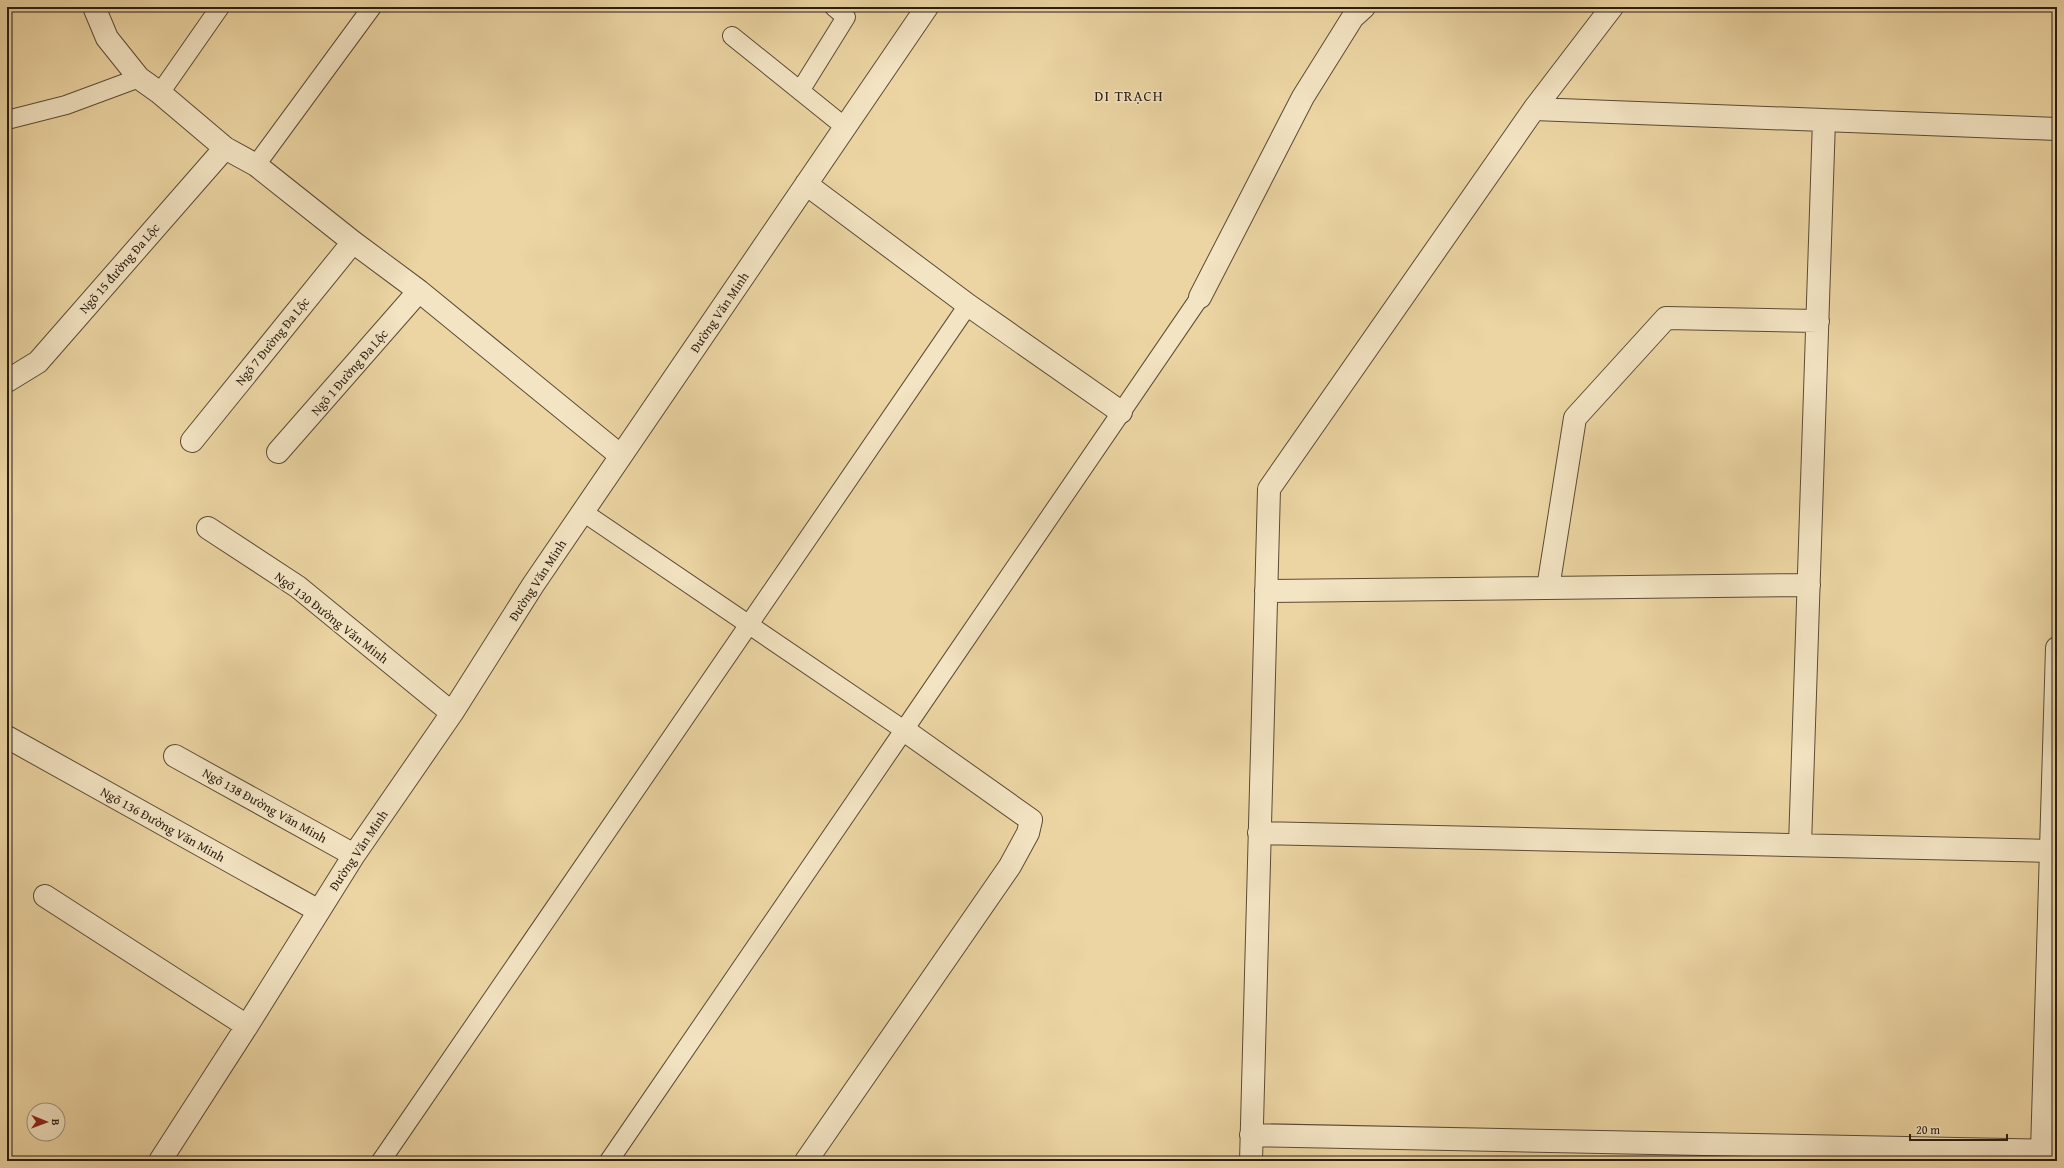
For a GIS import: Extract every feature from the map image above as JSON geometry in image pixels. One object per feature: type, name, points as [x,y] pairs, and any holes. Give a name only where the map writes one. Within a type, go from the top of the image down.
[{"type":"street","points":[[94,7],[107,38],[139,78],[160,93],[225,148],[256,165],[353,242],[419,291],[621,456]]},
{"type":"street","name":"Đường Văn Minh","points":[[160,1161],[354,855],[452,713],[583,512],[927,7]]},
{"type":"street","points":[[1200,296],[1303,97],[1354,17],[1364,7]]},
{"type":"street","points":[[1251,1161],[1269,489],[1534,109],[1612,7]]},
{"type":"street","points":[[1534,109],[2057,128]]},
{"type":"street","points":[[1800,845],[1824,120]]},
{"type":"street","name":"Ngõ 15 đường Đa Lộc","points":[[7,380],[38,362],[225,148]]},
{"type":"street","points":[[806,184],[968,305],[1121,412]]},
{"type":"street","name":"Ngõ 7 Đường Đa Lộc","points":[[192,441],[353,242]]},
{"type":"street","name":"Ngõ 1 Đường Đa Lộc","points":[[278,452],[419,291]]},
{"type":"street","points":[[1548,588],[1575,418],[1666,318],[1818,321]]},
{"type":"street","name":"Ngõ 130 Đường Văn Minh","points":[[208,528],[298,587],[452,713]]},
{"type":"street","points":[[1266,592],[1809,585]]},
{"type":"street","points":[[1251,1135],[2050,1151],[2051,851],[2057,648]]},
{"type":"street","points":[[806,1161],[1010,866],[1028,833],[1031,820],[904,730]]},
{"type":"street","name":"Ngõ 136 Đường Văn Minh","points":[[7,737],[318,910]]},
{"type":"street","name":"Ngõ 138 Đường Văn Minh","points":[[175,756],[354,855]]},
{"type":"street","points":[[1259,833],[2051,851]]},
{"type":"street","points":[[45,896],[247,1026]]},
{"type":"lane","points":[[160,93],[220,7]]},
{"type":"lane","points":[[256,165],[372,7]]},
{"type":"lane","points":[[800,91],[846,17],[834,7]]},
{"type":"lane","points":[[732,36],[845,127]]},
{"type":"lane","points":[[7,120],[66,105],[139,78]]},
{"type":"lane","points":[[609,1161],[1200,296]]},
{"type":"lane","points":[[382,1161],[968,305]]},
{"type":"lane","points":[[583,512],[904,730]]},
{"type":"district","name":"DI TRẠCH","points":[[1129,96]]}]
